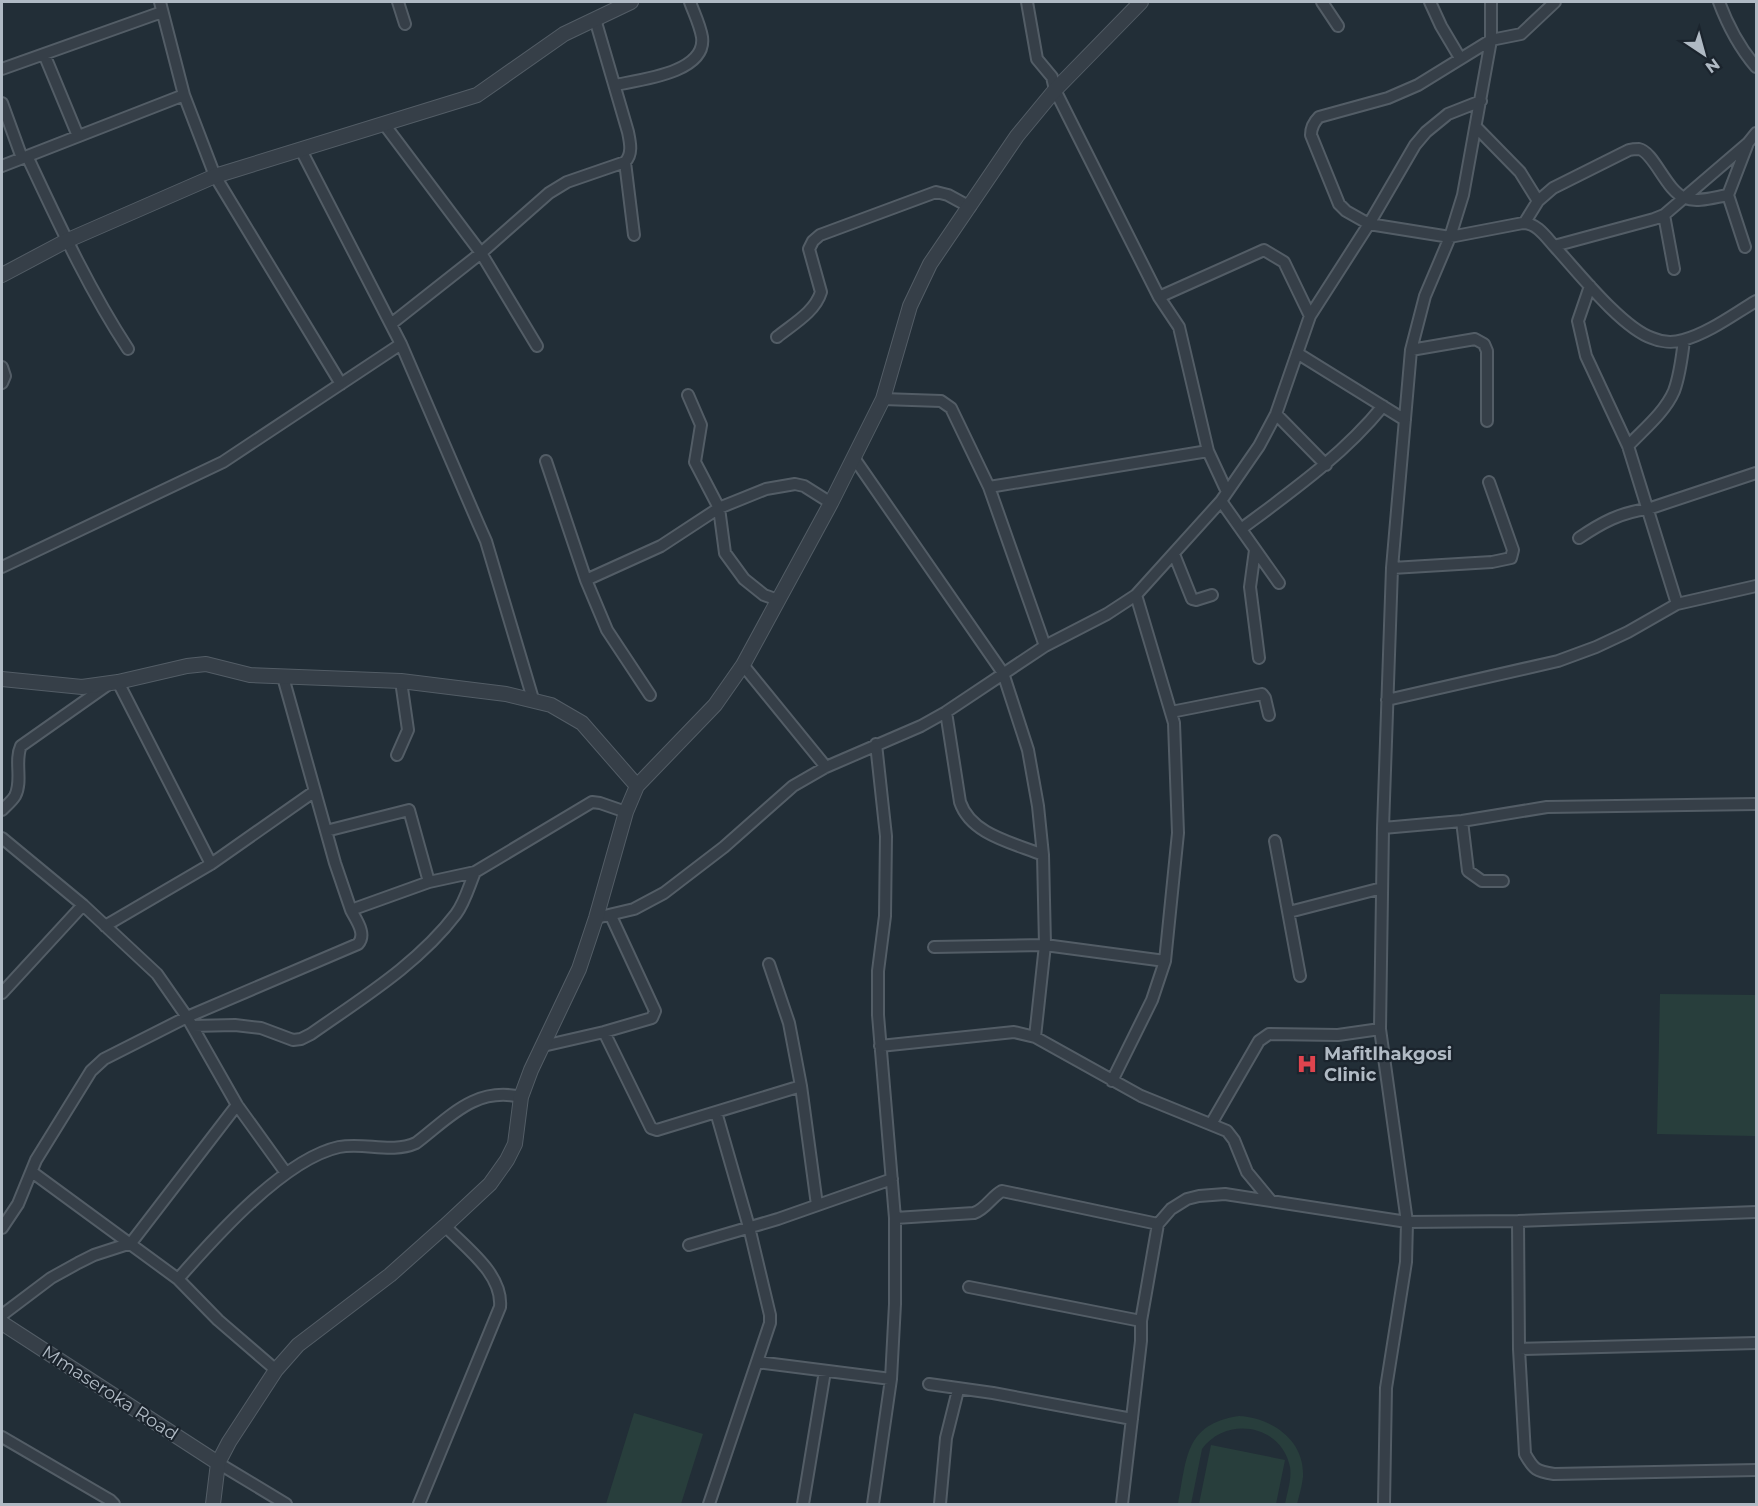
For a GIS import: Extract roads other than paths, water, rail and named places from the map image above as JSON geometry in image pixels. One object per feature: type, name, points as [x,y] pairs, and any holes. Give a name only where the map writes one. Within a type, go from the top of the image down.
[{"type":"street","points":[[398,2],[405,24]]},
{"type":"street","points":[[2,275],[66,241],[216,176],[477,95],[558,38],[632,2]]},
{"type":"street","points":[[615,85],[680,70],[696,57],[703,39],[690,2]]},
{"type":"street","points":[[1027,2],[1037,58],[1052,77],[1054,90],[1159,297],[1179,327],[1208,451],[1224,496],[1241,529],[1279,583]]},
{"type":"street","points":[[213,1504],[218,1463],[276,1370],[298,1345],[390,1275],[445,1226],[490,1184],[507,1160],[515,1144],[521,1097],[579,969],[626,812],[637,786],[715,705],[743,665],[831,503],[883,399],[909,306],[963,203],[1054,90],[1141,2]]},
{"type":"street","points":[[1322,2],[1338,26]]},
{"type":"street","points":[[1430,2],[1460,58]]},
{"type":"street","points":[[1384,1504],[1386,1388],[1406,1262],[1407,1222],[1380,1029],[1383,828],[1392,568],[1411,350],[1425,296],[1450,237],[1463,195],[1491,39],[1491,2]]},
{"type":"street","points":[[1555,2],[1521,34],[1491,39],[1418,85],[1388,98],[1319,117],[1312,124],[1311,135],[1336,199],[1346,211],[1369,224],[1450,237],[1525,222],[1536,227],[1590,286],[1631,326],[1649,338],[1674,342],[1684,340],[1699,334],[1756,301]]},
{"type":"street","points":[[1719,2],[1729,28],[1743,52],[1756,68]]},
{"type":"street","points":[[2,69],[161,7],[184,94],[216,176],[341,384]]},
{"type":"street","points":[[392,324],[481,253],[549,193],[567,182],[625,162],[628,158],[630,151],[628,132],[595,19]]},
{"type":"street","points":[[44,54],[78,136]]},
{"type":"street","points":[[2,166],[184,94]]},
{"type":"street","points":[[596,918],[634,909],[664,893],[724,847],[793,786],[826,767],[921,726],[1046,646],[1107,614],[1136,595],[1224,496],[1259,446],[1276,414],[1310,316],[1369,224],[1415,145],[1426,132],[1448,114],[1481,101]]},
{"type":"street","points":[[2,103],[25,157],[66,241],[105,314],[128,349]]},
{"type":"street","points":[[384,124],[481,253],[537,346]]},
{"type":"street","points":[[1476,127],[1520,172],[1538,201]]},
{"type":"street","points":[[1554,246],[1664,215],[1748,143],[1756,133]]},
{"type":"street","points":[[1745,247],[1728,195],[1748,143]]},
{"type":"street","points":[[1525,222],[1538,201],[1553,188],[1629,150],[1639,149],[1650,156],[1670,186],[1684,198],[1702,199],[1728,195]]},
{"type":"street","points":[[301,150],[392,324],[486,541],[533,699]]},
{"type":"street","points":[[625,162],[634,235]]},
{"type":"street","points":[[1723,165],[1738,172]]},
{"type":"street","points":[[777,337],[814,307],[820,298],[821,292],[809,249],[816,238],[936,192],[963,203]]},
{"type":"street","points":[[1664,215],[1674,269]]},
{"type":"street","points":[[1159,297],[1264,250],[1284,262],[1310,316]]},
{"type":"street","points":[[1590,286],[1578,321],[1586,356],[1628,446],[1677,604]]},
{"type":"street","points":[[1411,350],[1475,339],[1484,344],[1487,351],[1487,421]]},
{"type":"street","points":[[1628,446],[1662,410],[1673,393],[1680,370],[1684,340]]},
{"type":"street","points":[[2,567],[223,462],[401,344]]},
{"type":"street","points":[[1297,352],[1405,420]]},
{"type":"street","points":[[2,368],[5,376],[2,383]]},
{"type":"street","points":[[688,395],[701,425],[694,462],[719,508],[725,553],[744,579],[764,595],[778,600]]},
{"type":"street","points":[[883,399],[935,400],[947,404],[959,421],[989,487],[1046,646]]},
{"type":"street","points":[[1241,529],[1326,465],[1367,426],[1383,406]]},
{"type":"street","points":[[1276,414],[1326,465]]},
{"type":"street","points":[[989,487],[1208,451]]},
{"type":"street","points":[[854,458],[1003,673],[1028,750],[1043,855],[1045,945],[1035,1037]]},
{"type":"street","points":[[546,460],[586,580],[607,630],[650,696]]},
{"type":"street","points":[[1579,538],[1615,516],[1648,508],[1756,473]]},
{"type":"street","points":[[1392,568],[1492,562],[1511,558],[1513,550],[1489,482]]},
{"type":"street","points":[[586,580],[661,546],[719,508],[766,489],[795,484],[804,486],[831,503]]},
{"type":"street","points":[[1255,549],[1250,587],[1259,658]]},
{"type":"street","points":[[1174,554],[1192,599],[1212,595]]},
{"type":"street","points":[[1387,699],[1558,661],[1628,632],[1677,604],[1756,586]]},
{"type":"street","points":[[1112,1081],[1152,1000],[1165,961],[1178,833],[1174,723],[1136,595]]},
{"type":"street","points":[[2,679],[82,687],[114,683],[187,666],[206,664],[244,674],[401,681],[506,694],[551,705],[582,723],[637,786]]},
{"type":"street","points":[[743,665],[826,767]]},
{"type":"street","points":[[2,1228],[18,1203],[42,1150],[97,1065],[358,944],[362,940],[335,863],[283,677]]},
{"type":"street","points":[[397,755],[408,730],[401,681]]},
{"type":"street","points":[[2,810],[15,797],[18,754],[21,747],[114,683]]},
{"type":"street","points":[[114,683],[212,864]]},
{"type":"street","points":[[1170,712],[1262,694],[1269,715]]},
{"type":"street","points":[[946,712],[960,802],[964,813],[971,822],[990,833],[1043,855]]},
{"type":"street","points":[[873,1504],[891,1379],[895,1304],[895,1218],[880,1046],[878,971],[885,916],[886,845],[876,744]]},
{"type":"street","points":[[105,926],[212,864],[315,791]]},
{"type":"street","points":[[351,910],[429,882],[475,872],[592,802],[600,802],[626,812]]},
{"type":"street","points":[[1383,828],[1462,821],[1547,807],[1756,804]]},
{"type":"street","points":[[326,831],[409,810],[429,882]]},
{"type":"street","points":[[1462,821],[1468,871],[1482,881],[1503,881]]},
{"type":"street","points":[[2,838],[83,905],[158,974],[189,1021],[237,1105],[286,1173]]},
{"type":"street","points":[[1275,841],[1300,976]]},
{"type":"street","points":[[189,1021],[261,1028],[293,1040],[302,1039],[404,967],[457,913],[475,872]]},
{"type":"street","points":[[1289,912],[1382,888]]},
{"type":"street","points":[[2,993],[83,905]]},
{"type":"street","points":[[543,1046],[652,1018],[655,1013],[611,916]]},
{"type":"street","points":[[934,947],[1045,945],[1165,961]]},
{"type":"street","points":[[769,964],[789,1023],[801,1086],[817,1205]]},
{"type":"street","points":[[1211,1124],[1259,1041],[1269,1034],[1338,1035],[1380,1029]]},
{"type":"street","points":[[604,1032],[651,1128],[657,1130],[801,1086]]},
{"type":"street","points":[[880,1046],[1014,1032],[1035,1037],[1141,1096],[1227,1131],[1234,1140],[1247,1172],[1270,1201]]},
{"type":"street","points":[[178,1279],[217,1235],[286,1173],[327,1150],[340,1147],[406,1148],[416,1143],[466,1104],[481,1097],[508,1094],[521,1097]]},
{"type":"street","points":[[2,1323],[51,1278],[94,1255],[132,1243],[237,1105]]},
{"type":"street","points":[[709,1504],[770,1323],[749,1227],[716,1112]]},
{"type":"street","points":[[32,1172],[132,1243],[178,1279],[218,1320],[276,1370]]},
{"type":"street","points":[[690,1245],[892,1179]]},
{"type":"street","points":[[895,1218],[974,1213],[1002,1191],[1158,1224]]},
{"type":"street","points":[[1122,1504],[1141,1341],[1141,1321],[1158,1224],[1171,1209],[1187,1199],[1225,1194],[1407,1222],[1518,1221],[1756,1212]]},
{"type":"street","points":[[1518,1221],[1519,1349],[1525,1454],[1538,1471],[1554,1474],[1756,1470]]},
{"type":"street","points":[[419,1504],[499,1314],[501,1296],[490,1273],[445,1226]]},
{"type":"street","points":[[969,1287],[1141,1321]]},
{"type":"street","name":"Mmaseroka Road","points":[[2,1323],[218,1463]]},
{"type":"street","points":[[1519,1349],[1756,1342]]},
{"type":"street","points":[[757,1362],[891,1379]]},
{"type":"street","points":[[803,1504],[825,1371]]},
{"type":"street","points":[[929,1384],[958,1390],[993,1393],[1132,1419]]},
{"type":"street","points":[[940,1504],[946,1438],[958,1390]]},
{"type":"street","points":[[2,1437],[114,1504]]},
{"type":"street","points":[[218,1463],[286,1504]]},
{"type":"place","name":"Mafitlhakgosi Clinic","points":[[1307,1064]]}]
